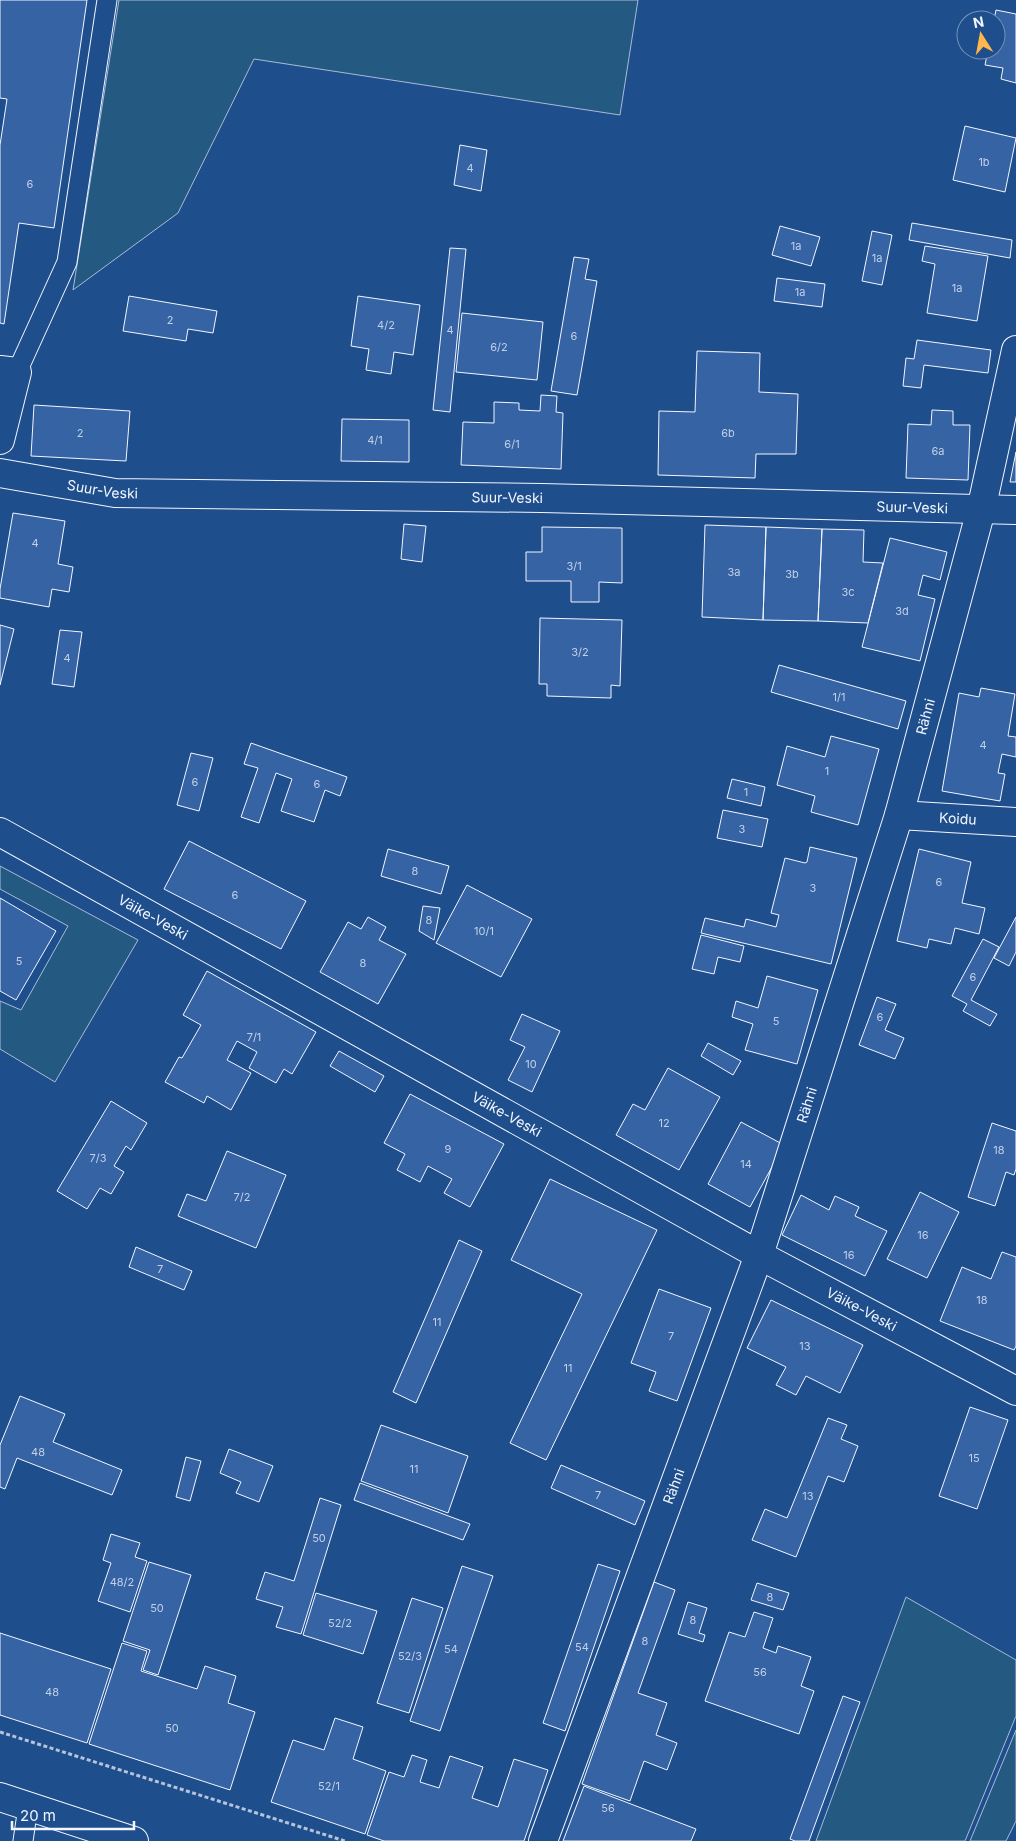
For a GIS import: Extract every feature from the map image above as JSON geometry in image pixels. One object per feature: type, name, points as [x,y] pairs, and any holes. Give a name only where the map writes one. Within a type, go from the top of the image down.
[{"type":"street","name":"Rähni","points":[[543,1841],[759,1255],[899,815],[981,510],[1016,350]]},
{"type":"street","points":[[0,440],[9,371]]},
{"type":"street","name":"Suur-Veski","points":[[0,473],[115,494],[542,498],[1016,510]]},
{"type":"street","name":"Koidu","points":[[899,815],[1016,822]]},
{"type":"street","name":"Väike-Veski","points":[[0,832],[759,1255],[1016,1391]]},
{"type":"street","points":[[0,1797],[134,1841]]},
{"type":"lane","points":[[9,371],[67,262],[107,0]]},
{"type":"lane","points":[[23,1841],[28,1806]]},
{"type":"path","points":[[0,1732],[345,1841]]},
{"type":"shaded area","points":[[119,0],[638,0],[620,115],[254,59],[178,213],[73,290]]},
{"type":"shaded area","points":[[0,866],[138,940],[55,1082],[0,1049],[0,1001],[21,1010],[68,926],[0,889]]},
{"type":"shaded area","points":[[906,1597],[1016,1660],[1016,1716],[965,1841],[816,1841]]},
{"type":"shaded area","points":[[1016,1730],[1016,1821],[1006,1841],[970,1841]]},
{"type":"building","points":[[0,0],[87,0],[54,228],[19,223],[4,324],[0,323],[0,145],[7,99],[0,98]]},
{"type":"building","points":[[1006,12],[1016,14],[1016,83],[1001,79],[1003,68],[985,65],[986,60],[1006,60]]},
{"type":"building","points":[[965,126],[1016,138],[1005,192],[953,180]]},
{"type":"building","points":[[460,145],[487,150],[481,191],[454,185]]},
{"type":"building","points":[[912,223],[1012,240],[1010,258],[909,240]]},
{"type":"building","points":[[780,226],[820,237],[811,266],[772,255]]},
{"type":"building","points":[[872,231],[892,235],[882,285],[862,281]]},
{"type":"building","points":[[925,246],[988,256],[977,321],[927,313],[935,264],[922,261]]},
{"type":"building","points":[[450,248],[466,249],[450,412],[433,410]]},
{"type":"building","points":[[574,257],[589,259],[585,279],[597,281],[577,395],[551,391]]},
{"type":"building","points":[[777,278],[825,284],[822,307],[774,301]]},
{"type":"building","points":[[129,296],[217,311],[213,333],[188,329],[186,341],[123,331]]},
{"type":"building","points":[[358,296],[420,305],[413,355],[394,352],[391,374],[366,370],[369,349],[351,346]]},
{"type":"building","points":[[462,313],[543,322],[537,380],[456,372]]},
{"type":"building","points":[[917,340],[991,350],[988,373],[924,365],[921,388],[903,386],[906,358],[914,359]]},
{"type":"building","points":[[697,351],[760,353],[759,392],[798,394],[796,454],[756,454],[755,478],[658,475],[659,411],[695,412]]},
{"type":"building","points":[[541,395],[557,396],[556,412],[563,413],[561,469],[461,465],[463,422],[494,423],[494,402],[519,403],[519,410],[540,411]]},
{"type":"building","points":[[34,405],[130,411],[126,461],[31,456]]},
{"type":"building","points":[[932,410],[953,411],[953,425],[970,425],[968,480],[906,478],[908,424],[931,425]]},
{"type":"building","points":[[342,419],[409,420],[409,462],[341,461]]},
{"type":"building","points":[[1016,452],[1016,482],[1010,482]]},
{"type":"building","points":[[13,513],[65,521],[58,564],[73,567],[69,592],[52,589],[49,607],[0,598]]},
{"type":"building","points":[[404,524],[426,526],[422,562],[401,559]]},
{"type":"building","points":[[705,525],[766,527],[763,620],[702,617]]},
{"type":"building","points":[[542,527],[622,528],[622,583],[599,582],[599,602],[571,602],[571,581],[526,581],[526,552],[542,552]]},
{"type":"building","points":[[766,527],[822,529],[818,621],[763,620]]},
{"type":"building","points":[[822,529],[864,530],[863,562],[883,563],[868,623],[818,621]]},
{"type":"building","points":[[890,538],[947,552],[940,580],[923,575],[918,595],[935,599],[920,661],[862,647]]},
{"type":"building","points":[[540,618],[622,620],[620,686],[611,685],[611,698],[547,696],[547,684],[539,684]]},
{"type":"building","points":[[0,625],[14,629],[0,685]]},
{"type":"building","points":[[60,630],[82,632],[74,687],[52,684]]},
{"type":"building","points":[[779,665],[906,701],[898,729],[771,692]]},
{"type":"building","points":[[981,688],[1015,694],[1008,736],[1016,737],[1016,757],[1002,754],[998,773],[1005,774],[1000,801],[942,791],[959,693],[979,697]]},
{"type":"building","points":[[831,736],[879,749],[858,825],[811,812],[815,796],[777,785],[787,746],[825,757]]},
{"type":"building","points":[[251,743],[347,777],[340,796],[325,790],[314,822],[281,811],[292,779],[276,773],[259,823],[241,817],[258,768],[244,764]]},
{"type":"building","points":[[191,753],[213,758],[199,811],[177,805]]},
{"type":"building","points":[[732,779],[765,787],[761,806],[727,798]]},
{"type":"building","points":[[723,810],[768,819],[762,847],[717,838]]},
{"type":"building","points":[[189,841],[306,901],[281,949],[164,889]]},
{"type":"building","points":[[810,847],[857,858],[831,964],[701,933],[705,918],[744,927],[746,919],[776,927],[779,915],[771,913],[785,858],[805,863],[807,862]]},
{"type":"building","points":[[388,849],[449,866],[441,894],[381,876]]},
{"type":"building","points":[[919,849],[971,862],[962,903],[985,908],[979,934],[955,928],[951,944],[929,939],[927,948],[897,941]]},
{"type":"building","points":[[467,885],[532,919],[501,977],[436,943]]},
{"type":"building","points":[[0,898],[56,931],[16,1000],[0,991]]},
{"type":"building","points":[[423,906],[440,908],[434,940],[419,931]]},
{"type":"building","points":[[368,917],[386,927],[379,940],[406,954],[378,1004],[320,972],[348,922],[361,929]]},
{"type":"building","points":[[1016,917],[1016,952],[1009,966],[994,958]]},
{"type":"building","points":[[701,935],[744,946],[740,962],[718,957],[714,974],[692,969]]},
{"type":"building","points":[[983,939],[999,947],[971,1000],[997,1014],[990,1026],[963,1011],[967,1004],[952,996]]},
{"type":"building","points":[[207,971],[316,1032],[292,1074],[284,1069],[276,1083],[249,1068],[257,1052],[237,1041],[227,1060],[251,1073],[231,1110],[207,1096],[204,1103],[165,1082],[179,1057],[182,1058],[201,1025],[183,1015]]},
{"type":"building","points":[[767,976],[818,990],[797,1064],[745,1050],[753,1024],[732,1017],[736,1001],[758,1008]]},
{"type":"building","points":[[877,997],[896,1004],[885,1030],[904,1038],[895,1059],[859,1045]]},
{"type":"building","points":[[522,1014],[560,1031],[532,1092],[508,1080],[525,1047],[510,1040]]},
{"type":"building","points":[[708,1043],[741,1061],[733,1075],[701,1056]]},
{"type":"building","points":[[339,1051],[384,1076],[375,1092],[330,1066]]},
{"type":"building","points":[[668,1068],[720,1097],[679,1170],[616,1135],[633,1104],[645,1110]]},
{"type":"building","points":[[410,1094],[504,1144],[470,1207],[444,1193],[452,1179],[428,1166],[420,1182],[397,1170],[405,1154],[384,1143]]},
{"type":"building","points":[[111,1101],[147,1123],[131,1150],[126,1146],[114,1166],[124,1172],[111,1194],[100,1188],[87,1209],[57,1191]]},
{"type":"building","points":[[741,1122],[784,1145],[750,1207],[708,1184]]},
{"type":"building","points":[[992,1123],[1016,1131],[1016,1169],[1014,1175],[1006,1172],[995,1206],[968,1197]]},
{"type":"building","points":[[227,1151],[286,1175],[256,1248],[178,1216],[187,1194],[206,1201]]},
{"type":"building","points":[[550,1179],[657,1230],[546,1460],[510,1443],[582,1294],[511,1260]]},
{"type":"building","points":[[920,1192],[959,1212],[927,1278],[887,1259]]},
{"type":"building","points":[[801,1195],[829,1210],[835,1196],[859,1207],[855,1216],[887,1231],[865,1276],[782,1235]]},
{"type":"building","points":[[459,1240],[482,1251],[416,1403],[393,1392]]},
{"type":"building","points":[[136,1247],[192,1271],[184,1290],[129,1267]]},
{"type":"building","points":[[1002,1252],[1016,1257],[1016,1346],[1014,1350],[940,1321],[962,1267],[991,1279]]},
{"type":"building","points":[[659,1289],[711,1308],[677,1401],[649,1391],[656,1372],[631,1363]]},
{"type":"building","points":[[771,1300],[863,1345],[840,1393],[806,1376],[796,1395],[776,1385],[786,1367],[747,1348]]},
{"type":"building","points":[[20,1396],[65,1414],[53,1442],[122,1470],[112,1495],[17,1458],[5,1489],[0,1487],[0,1445]]},
{"type":"building","points":[[970,1407],[1008,1420],[977,1509],[939,1496]]},
{"type":"building","points":[[828,1418],[847,1425],[841,1439],[858,1446],[844,1482],[828,1476],[796,1557],[752,1540],[765,1509],[787,1518]]},
{"type":"building","points":[[381,1425],[468,1456],[448,1513],[361,1481]]},
{"type":"building","points":[[229,1449],[273,1466],[259,1502],[236,1493],[241,1482],[220,1473]]},
{"type":"building","points":[[186,1457],[201,1461],[190,1501],[176,1497]]},
{"type":"building","points":[[561,1465],[645,1501],[635,1525],[551,1488]]},
{"type":"building","points":[[360,1483],[470,1524],[463,1540],[354,1500]]},
{"type":"building","points":[[320,1498],[341,1505],[301,1634],[276,1627],[283,1607],[256,1599],[265,1572],[294,1581]]},
{"type":"building","points":[[111,1534],[140,1543],[135,1557],[147,1561],[130,1612],[98,1601],[111,1563],[103,1560]]},
{"type":"building","points":[[149,1562],[191,1575],[158,1675],[143,1670],[150,1650],[123,1641]]},
{"type":"building","points":[[598,1564],[620,1571],[565,1731],[543,1723]]},
{"type":"building","points":[[462,1566],[493,1576],[440,1731],[410,1721]]},
{"type":"building","points":[[654,1582],[675,1590],[638,1693],[667,1703],[656,1735],[677,1743],[667,1770],[644,1761],[630,1801],[582,1784]]},
{"type":"building","points":[[757,1583],[789,1593],[783,1610],[751,1600]]},
{"type":"building","points":[[316,1593],[377,1611],[363,1654],[303,1635]]},
{"type":"building","points":[[412,1598],[443,1608],[409,1713],[377,1703]]},
{"type":"building","points":[[688,1602],[707,1608],[699,1633],[705,1635],[703,1642],[678,1634]]},
{"type":"building","points":[[754,1612],[773,1618],[763,1648],[776,1653],[778,1646],[811,1657],[801,1686],[814,1691],[799,1734],[705,1701],[729,1632],[745,1637]]},
{"type":"building","points":[[0,1633],[111,1669],[87,1743],[0,1715]]},
{"type":"building","points":[[122,1643],[147,1651],[141,1671],[197,1689],[205,1666],[236,1676],[228,1703],[255,1712],[230,1790],[89,1744]]},
{"type":"building","points":[[843,1696],[860,1702],[809,1841],[795,1841],[790,1839]]},
{"type":"building","points":[[335,1718],[363,1727],[353,1759],[386,1771],[365,1834],[271,1802],[293,1740],[324,1750]]},
{"type":"building","points":[[412,1755],[427,1760],[420,1782],[439,1788],[450,1756],[483,1767],[472,1798],[498,1807],[514,1759],[548,1770],[524,1841],[384,1841],[367,1835],[389,1772],[404,1777]]},
{"type":"building","points":[[584,1786],[696,1829],[691,1841],[563,1841]]}]
